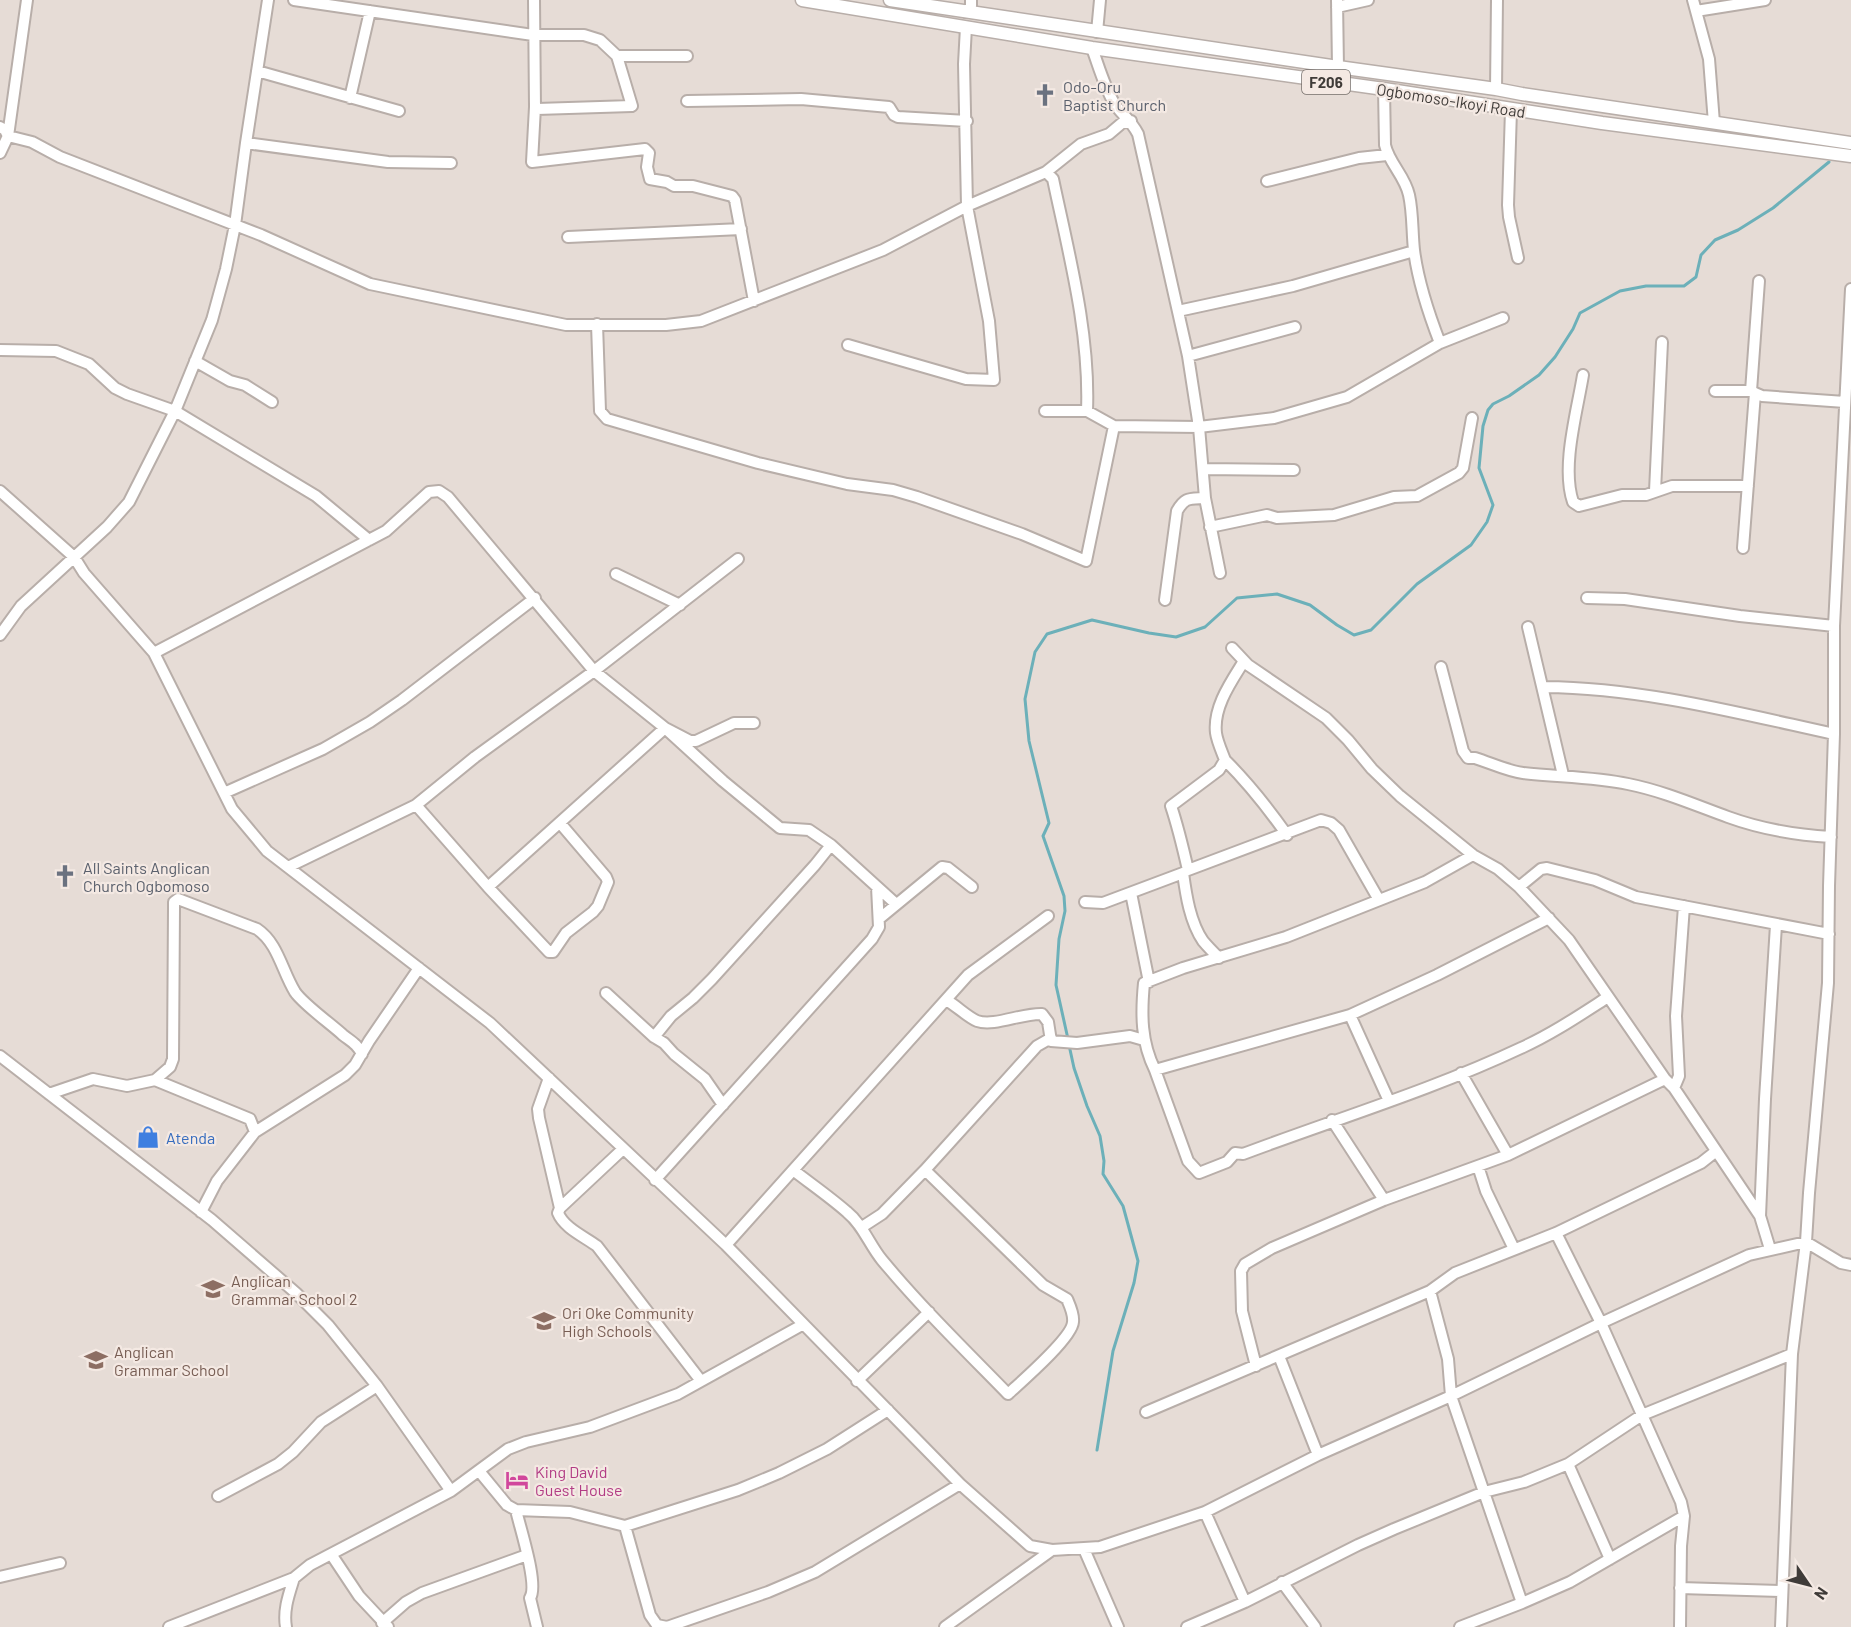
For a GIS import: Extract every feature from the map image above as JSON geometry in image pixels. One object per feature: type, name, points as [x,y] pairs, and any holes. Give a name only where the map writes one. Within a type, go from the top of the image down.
[{"type":"main road","name":"Ogbomoso-Ikoyi Road","points":[[802,0],[1092,48],[1384,89],[1511,110],[1851,156]]},
{"type":"main road","name":"Ogbomoso-Ikoyi Road","points":[[895,0],[1097,32],[1496,88],[1522,94],[1851,143]]},
{"type":"street","points":[[0,153],[8,136],[27,0]]},
{"type":"street","points":[[0,636],[21,606],[107,527],[129,502],[175,411],[217,303],[235,225],[268,0]]},
{"type":"street","points":[[294,0],[533,35],[584,35],[600,40],[617,56],[632,106],[537,109],[535,107]]},
{"type":"street","points":[[534,0],[535,107],[532,162],[645,149],[649,153],[647,167],[650,179],[667,182],[674,186],[693,186],[732,196],[735,200],[754,300]]},
{"type":"street","points":[[966,12],[971,6],[971,0]]},
{"type":"street","points":[[1097,32],[1100,0]]},
{"type":"street","points":[[1336,84],[1337,4],[1368,0]]},
{"type":"street","points":[[1496,88],[1497,0]]},
{"type":"street","points":[[1714,123],[1708,59],[1694,5],[1765,0]]},
{"type":"street","points":[[350,98],[370,11]]},
{"type":"street","points":[[848,345],[966,379],[994,380],[987,310],[967,206],[964,64],[966,27]]},
{"type":"street","points":[[1092,48],[1107,90],[1116,106],[1131,121],[1138,134],[1188,356],[1199,427],[1205,498],[1220,573]]},
{"type":"street","points":[[617,56],[687,56]]},
{"type":"street","points":[[257,71],[399,111]]},
{"type":"street","points":[[1384,89],[1385,145],[1387,154],[1409,192],[1414,251],[1423,297],[1440,343]]},
{"type":"street","points":[[687,100],[801,99],[889,107],[898,117],[967,121]]},
{"type":"street","points":[[1511,110],[1508,205],[1518,258]]},
{"type":"street","points":[[0,127],[8,136],[32,142],[60,157],[261,235],[370,284],[566,325],[666,325],[701,321],[883,250],[967,206],[1046,172],[1081,144],[1109,134],[1122,123],[1131,121]]},
{"type":"street","points":[[246,143],[388,162],[451,163]]},
{"type":"street","points":[[1267,181],[1359,158],[1387,154]]},
{"type":"street","points":[[1046,172],[1053,179],[1077,294],[1088,380],[1087,411]]},
{"type":"street","points":[[568,237],[741,229]]},
{"type":"street","points":[[1178,311],[1293,285],[1414,251]]},
{"type":"street","points":[[1743,548],[1759,281]]},
{"type":"street","points":[[1781,1627],[1792,1354],[1806,1242],[1828,982],[1834,734],[1834,626],[1851,289]]},
{"type":"street","points":[[1045,411],[1087,411],[1114,426],[1199,427],[1274,418],[1347,397],[1440,343],[1503,318]]},
{"type":"street","points":[[597,324],[600,411],[607,419],[758,463],[847,484],[893,490],[917,497],[1022,534],[1086,561],[1114,426]]},
{"type":"street","points":[[1188,356],[1295,327]]},
{"type":"street","points":[[1655,491],[1662,342]]},
{"type":"street","points":[[0,350],[45,350],[70,356],[89,364],[115,388],[175,411],[316,496],[369,540]]},
{"type":"street","points":[[195,361],[230,381],[246,385],[272,402]]},
{"type":"street","points":[[1583,375],[1569,463],[1568,487],[1573,502],[1579,506],[1622,495],[1646,495],[1672,486],[1748,486]]},
{"type":"street","points":[[1715,391],[1753,392],[1762,396],[1845,402]]},
{"type":"street","points":[[1210,527],[1267,515],[1277,518],[1334,515],[1394,497],[1417,496],[1459,473],[1463,468],[1472,418]]},
{"type":"street","points":[[1203,469],[1294,470]]},
{"type":"street","points":[[0,491],[74,558],[84,573],[154,653],[232,809],[267,851],[490,1023],[726,1245],[960,1484],[1030,1545],[1052,1550],[1100,1547],[1205,1512],[1318,1455],[1451,1396],[1749,1255],[1806,1242],[1842,1263],[1851,1265]]},
{"type":"street","points":[[154,653],[386,531],[429,492],[439,491],[448,497],[535,598],[594,671],[665,728],[723,782],[780,828],[809,830],[831,845],[897,904]]},
{"type":"street","points":[[1165,600],[1177,511],[1187,499],[1205,498]]},
{"type":"street","points":[[288,867],[416,805],[475,757],[594,671],[738,559]]},
{"type":"street","points":[[616,574],[680,605]]},
{"type":"street","points":[[224,792],[323,749],[370,722],[535,598]]},
{"type":"street","points":[[1587,598],[1625,599],[1740,616],[1834,626]]},
{"type":"street","points":[[1528,627],[1563,775]]},
{"type":"street","points":[[1232,648],[1244,661],[1326,718],[1400,796],[1473,855],[1498,869],[1519,887],[1569,940],[1665,1079],[1674,1088],[1760,1216],[1770,1249]]},
{"type":"street","points":[[1244,661],[1217,712],[1216,734],[1225,760],[1269,808],[1287,835]]},
{"type":"street","points":[[1441,667],[1463,751],[1468,758],[1521,772],[1629,784],[1670,795],[1730,818],[1763,827],[1796,835],[1831,837]]},
{"type":"street","points":[[1544,687],[1587,687],[1678,700],[1834,734]]},
{"type":"street","points":[[665,728],[690,741],[696,741],[734,723],[754,723]]},
{"type":"street","points":[[488,887],[665,728]]},
{"type":"street","points":[[1219,958],[1203,941],[1187,898],[1181,835],[1177,829],[1172,806],[1219,770],[1225,760]]},
{"type":"street","points":[[416,805],[549,952],[553,952],[566,933],[593,912],[608,882],[560,823]]},
{"type":"street","points":[[1085,903],[1103,903],[1287,835],[1321,820],[1331,823],[1339,830],[1379,900]]},
{"type":"street","points":[[654,1037],[671,1016],[712,979],[831,845]]},
{"type":"street","points":[[1473,855],[1425,882],[1286,937],[1144,983],[1142,1005],[1144,1040],[1188,1161],[1199,1173],[1227,1162],[1235,1153],[1243,1154],[1389,1101],[1522,1048],[1558,1029],[1608,997]]},
{"type":"street","points":[[880,918],[942,867],[948,868],[972,887]]},
{"type":"street","points":[[1519,887],[1541,869],[1547,868],[1595,880],[1636,897],[1828,934]]},
{"type":"street","points":[[655,1180],[872,939],[879,927],[880,918],[877,887]]},
{"type":"street","points":[[1131,892],[1149,981]]},
{"type":"street","points":[[49,1094],[93,1079],[127,1086],[155,1080],[170,1067],[173,1059],[174,902],[178,899],[257,928],[265,934],[296,993],[360,1049]]},
{"type":"street","points":[[1674,1088],[1679,1076],[1677,1006],[1684,906]]},
{"type":"street","points":[[726,1245],[968,975],[1048,916]]},
{"type":"street","points":[[1155,1070],[1350,1015],[1437,975],[1549,918]]},
{"type":"street","points":[[1760,1216],[1776,925]]},
{"type":"street","points":[[201,1212],[217,1181],[255,1132],[345,1075],[360,1049],[369,1041],[419,968]]},
{"type":"street","points":[[606,993],[705,1079],[723,1106]]},
{"type":"street","points":[[946,1000],[980,1022],[991,1023],[1030,1013],[1042,1014],[1048,1022],[1051,1041],[1077,1043],[1130,1035],[1144,1040]]},
{"type":"street","points":[[1350,1015],[1389,1101]]},
{"type":"street","points":[[862,1227],[882,1214],[1037,1046],[1051,1038]]},
{"type":"street","points":[[0,1056],[201,1212],[296,1293],[339,1338],[377,1386],[451,1491]]},
{"type":"street","points":[[1461,1073],[1508,1155]]},
{"type":"street","points":[[549,1078],[538,1109],[538,1118],[560,1208]]},
{"type":"street","points":[[1256,1366],[1242,1311],[1241,1271],[1245,1264],[1272,1248],[1384,1200],[1508,1155],[1665,1079]]},
{"type":"street","points":[[155,1080],[250,1119],[255,1132]]},
{"type":"street","points":[[1332,1120],[1384,1200]]},
{"type":"street","points":[[623,1149],[560,1208],[558,1213],[560,1218],[597,1246],[701,1381]]},
{"type":"street","points":[[1146,1412],[1430,1291],[1455,1273],[1556,1233],[1701,1163],[1715,1152]]},
{"type":"street","points":[[1478,1166],[1486,1191],[1514,1249]]},
{"type":"street","points":[[793,1170],[848,1212],[862,1227],[870,1244],[882,1260],[1008,1394],[1040,1365],[1071,1329],[1073,1322],[1067,1299],[1043,1285],[925,1170]]},
{"type":"street","points":[[1556,1233],[1602,1323],[1681,1502],[1684,1516],[1680,1627]]},
{"type":"street","points":[[1430,1291],[1448,1359],[1451,1396],[1522,1603]]},
{"type":"street","points":[[857,1381],[929,1312]]},
{"type":"street","points":[[169,1627],[294,1578],[310,1564],[451,1491],[508,1449],[526,1442],[590,1427],[678,1394],[802,1325]]},
{"type":"street","points":[[1187,1627],[1245,1602],[1358,1545],[1484,1492],[1524,1482],[1568,1464],[1642,1414],[1792,1354]]},
{"type":"street","points":[[1279,1356],[1318,1455]]},
{"type":"street","points":[[218,1496],[278,1464],[293,1452],[321,1422],[377,1386]]},
{"type":"street","points":[[479,1471],[507,1505],[516,1510],[570,1512],[625,1526],[738,1490],[779,1473],[827,1449],[888,1410]]},
{"type":"street","points":[[1568,1464],[1610,1559]]},
{"type":"street","points":[[625,1526],[650,1615],[656,1626],[667,1627],[768,1592],[814,1572],[960,1484]]},
{"type":"street","points":[[516,1510],[531,1568],[533,1594],[530,1598],[537,1627]]},
{"type":"street","points":[[1205,1512],[1245,1602]]},
{"type":"street","points":[[1460,1627],[1570,1582],[1684,1516]]},
{"type":"street","points":[[1084,1549],[1118,1627]]},
{"type":"street","points":[[945,1627],[1052,1550]]},
{"type":"street","points":[[331,1554],[358,1596],[385,1625],[406,1602],[422,1593],[527,1555]]},
{"type":"street","points":[[0,1577],[60,1563]]},
{"type":"street","points":[[286,1627],[284,1617],[294,1578]]},
{"type":"street","points":[[1282,1582],[1315,1627]]},
{"type":"street","points":[[1680,1588],[1782,1591]]},
{"type":"street","points":[[1492,1615],[1493,1627]]},
{"type":"waterway","points":[[1068,1039],[1056,985],[1059,939],[1065,911],[1064,896],[1043,836],[1049,823],[1029,741],[1025,699],[1035,652],[1047,634],[1092,620],[1176,637],[1205,627],[1237,598],[1277,594],[1310,605],[1354,635],[1371,630],[1417,584],[1471,545],[1487,522],[1493,505],[1479,468],[1483,426],[1488,410],[1493,404],[1539,375],[1555,357],[1573,329],[1580,313],[1620,291],[1646,286],[1684,286],[1696,277],[1701,255],[1715,240],[1738,230],[1773,208],[1829,162]]},
{"type":"waterway","points":[[1069,1045],[1074,1068],[1100,1136],[1104,1161],[1103,1174],[1123,1206],[1138,1261],[1134,1283],[1113,1351],[1097,1450]]},
{"type":"place","name":"Odo-Oru Baptist Church","points":[[1045,95]]},
{"type":"place","name":"All Saints Anglican Church Ogbomoso","points":[[65,876]]},
{"type":"place","name":"Atenda","points":[[148,1137]]},
{"type":"place","name":"Anglican Grammar School 2","points":[[213,1289]]},
{"type":"place","name":"Ori Oke Community High Schools","points":[[544,1321]]},
{"type":"place","name":"Anglican Grammar School","points":[[96,1360]]},
{"type":"place","name":"King David Guest House","points":[[517,1480]]}]
